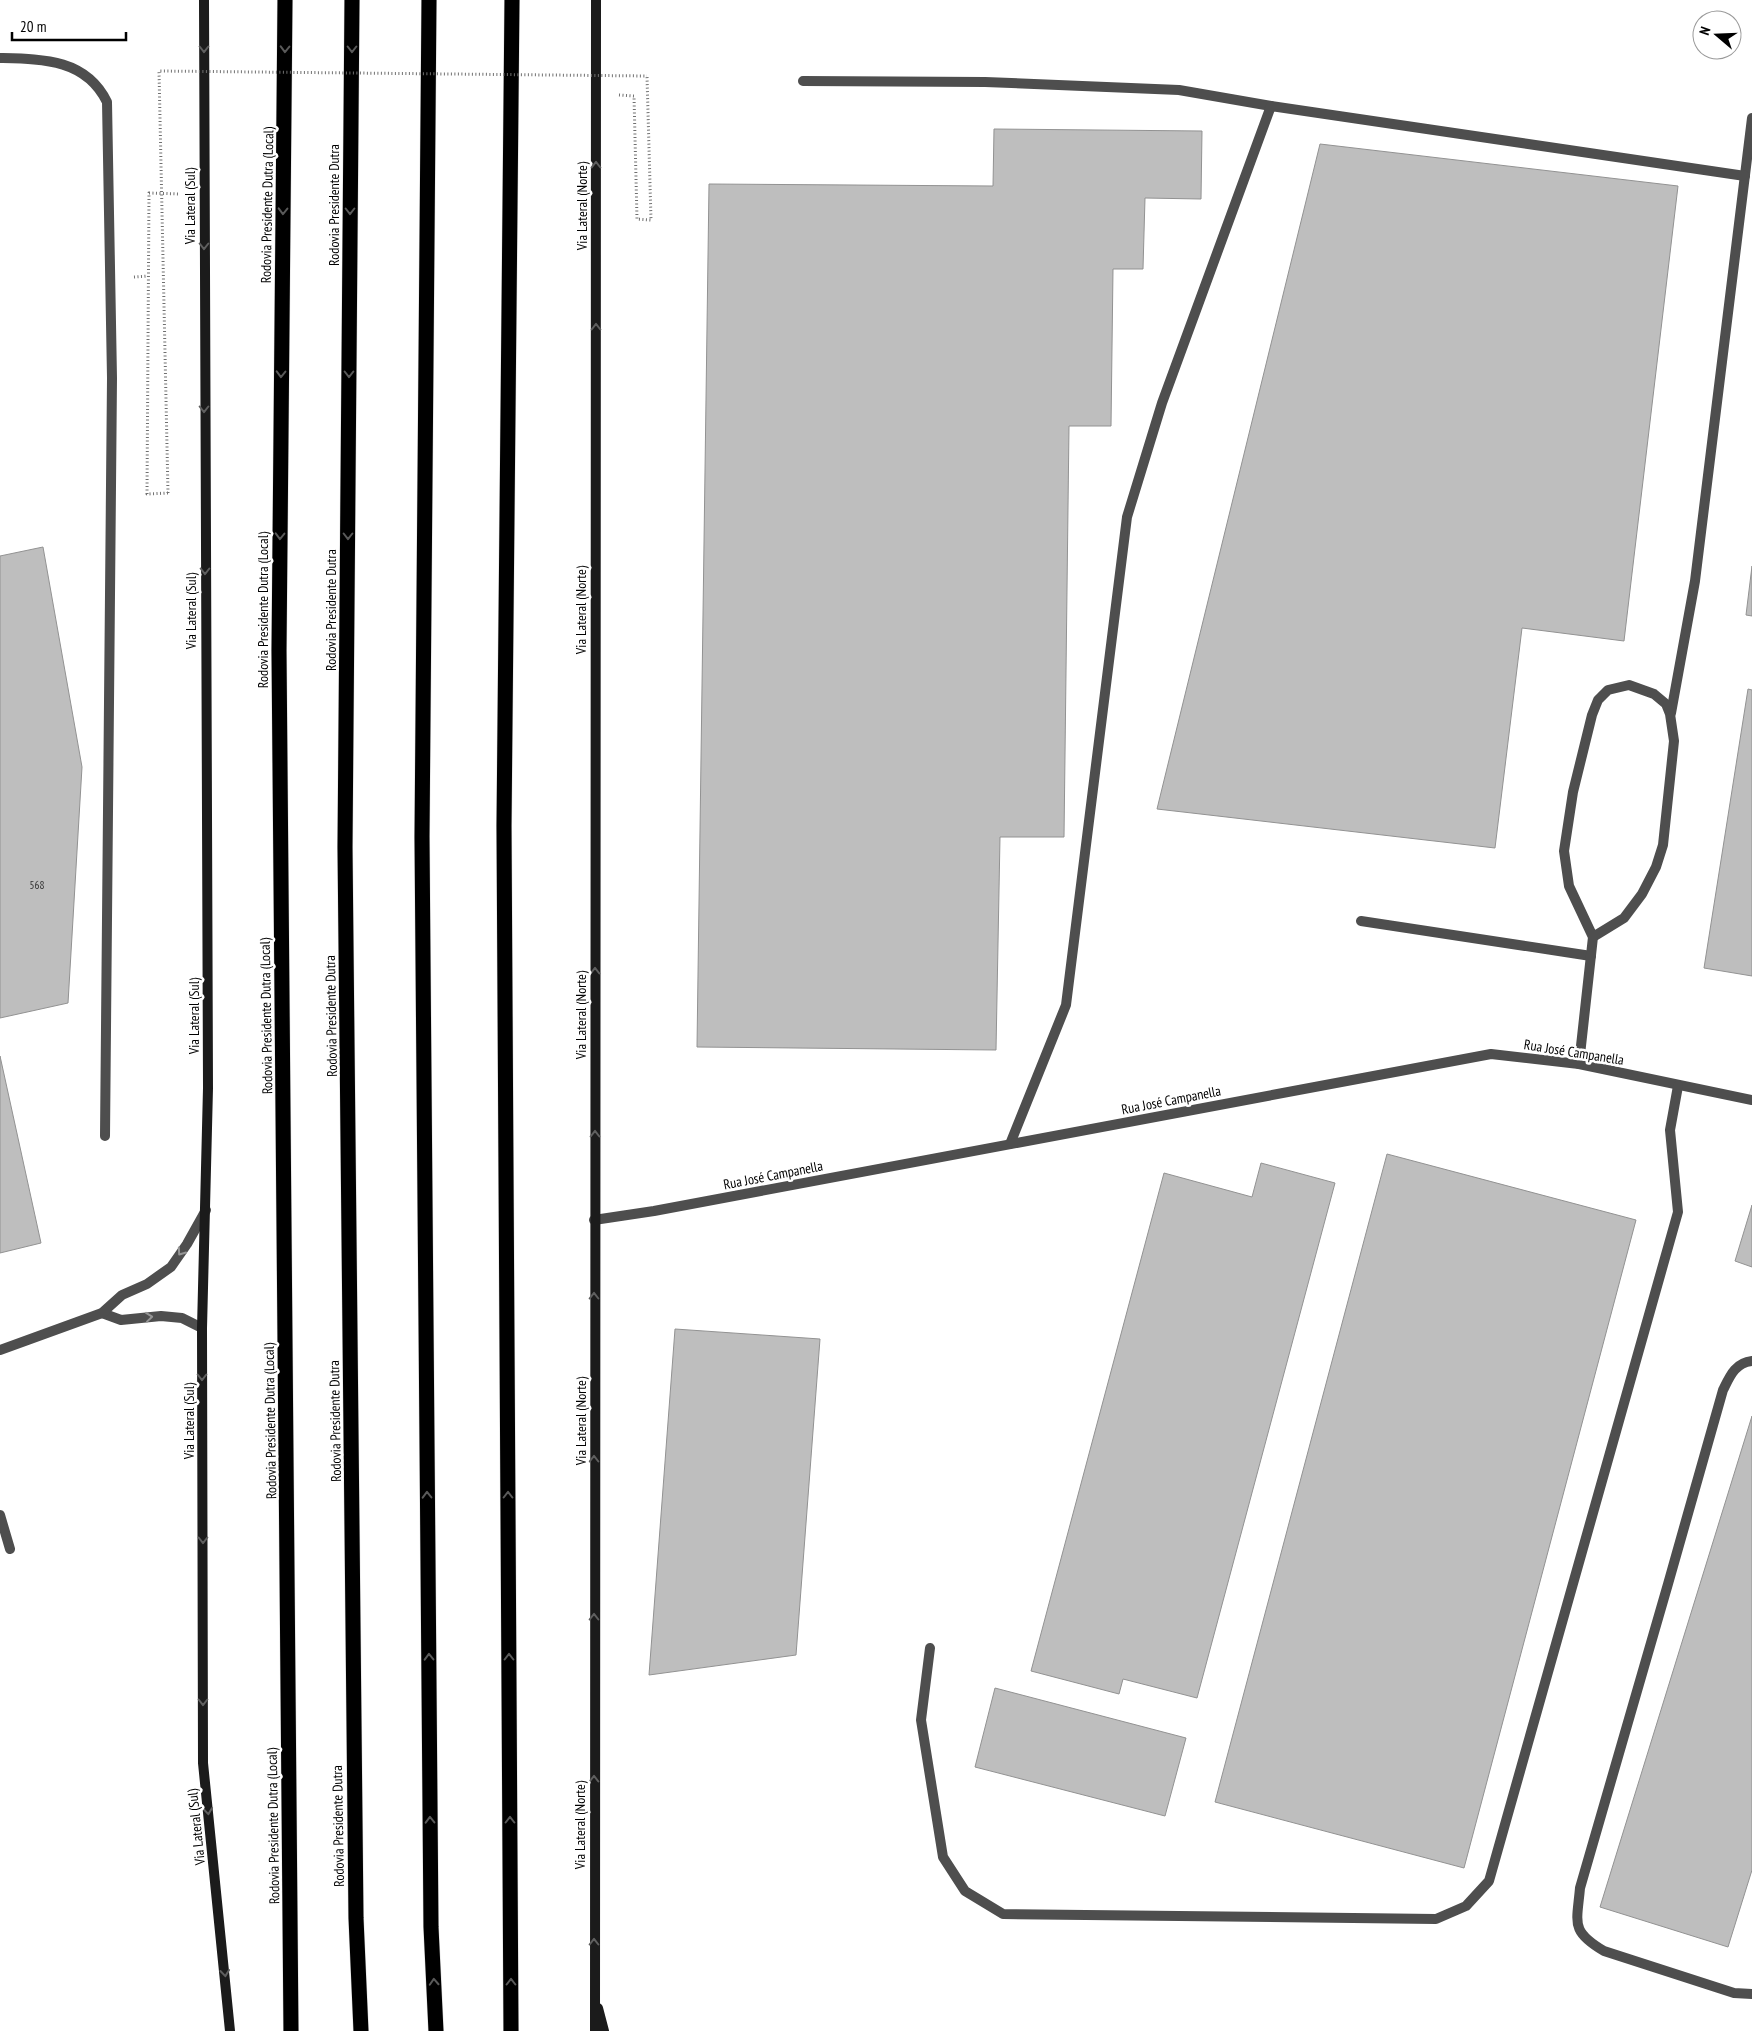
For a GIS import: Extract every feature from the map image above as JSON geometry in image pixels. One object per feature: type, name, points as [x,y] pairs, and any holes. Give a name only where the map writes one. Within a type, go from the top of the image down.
[{"type":"highway","name":"Rodovia Presidente Dutra (Local)","points":[[285,0],[279,651],[292,2031]]},
{"type":"highway","name":"Rodovia Presidente Dutra","points":[[352,0],[345,847],[356,1918],[361,2031]]},
{"type":"highway","points":[[429,0],[422,837],[431,1908],[436,2031]]},
{"type":"highway","points":[[511,2031],[504,826],[512,0]]},
{"type":"main road","name":"Via Lateral (Sul)","points":[[204,0],[208,1088],[202,1328],[204,1763],[230,2031]]},
{"type":"main road","name":"Via Lateral (Norte)","points":[[595,2031],[596,0]]},
{"type":"main road","points":[[594,1991],[604,2031]]},
{"type":"street","points":[[0,58],[41,59],[84,73],[101,89],[107,102],[112,378],[105,1136]]},
{"type":"street","points":[[803,81],[985,82],[1179,90],[1271,106],[1745,176]]},
{"type":"street","points":[[1010,1144],[1066,1005],[1127,517],[1162,403],[1271,106]]},
{"type":"street","points":[[1670,714],[1695,580],[1752,118]]},
{"type":"street","points":[[1579,1064],[1594,937],[1569,886],[1564,851],[1573,792],[1592,715],[1598,700],[1608,690],[1629,685],[1654,694],[1666,704],[1670,714],[1674,742],[1663,845],[1656,867],[1642,894],[1624,918],[1594,937]]},
{"type":"street","points":[[1361,921],[1591,956]]},
{"type":"street","name":"Rua José Campanella","points":[[594,1220],[654,1211],[1491,1054],[1579,1064],[1752,1100]]},
{"type":"street","points":[[930,1648],[921,1720],[943,1857],[965,1891],[1003,1914],[1436,1919],[1466,1906],[1490,1881],[1678,1212],[1670,1130],[1678,1086]]},
{"type":"street","points":[[0,1350],[102,1313],[122,1295],[147,1284],[171,1266],[187,1244],[206,1210]]},
{"type":"street","points":[[102,1313],[121,1320],[161,1316],[182,1318],[202,1328]]},
{"type":"street","points":[[1752,1360],[1732,1370],[1722,1390],[1580,1888],[1578,1915],[1579,1931],[1588,1942],[1604,1951],[1734,1993],[1752,1994]]},
{"type":"street","points":[[0,1515],[10,1549]]},
{"type":"path","points":[[204,195],[149,193],[147,494],[168,493],[159,72],[647,76],[651,220],[637,219],[634,96],[596,94]]},
{"type":"building","points":[[994,129],[1202,131],[1201,199],[1145,198],[1143,269],[1113,269],[1111,426],[1069,426],[1064,837],[1000,837],[996,1050],[697,1047],[709,184],[993,186]]},
{"type":"building","points":[[1320,144],[1678,186],[1624,641],[1522,628],[1495,848],[1157,809]]},
{"type":"building","points":[[43,547],[82,767],[68,1003],[0,1018],[0,556]]},
{"type":"building","points":[[1752,566],[1752,616],[1746,615]]},
{"type":"building","points":[[1748,689],[1752,690],[1752,976],[1704,968]]},
{"type":"building","points":[[0,1056],[41,1243],[0,1253]]},
{"type":"building","points":[[1387,1154],[1636,1220],[1464,1868],[1215,1802]]},
{"type":"building","points":[[1261,1163],[1335,1183],[1197,1698],[1123,1679],[1119,1694],[1031,1671],[1164,1173],[1252,1197]]},
{"type":"building","points":[[1752,1205],[1752,1267],[1735,1261]]},
{"type":"building","points":[[675,1329],[820,1339],[796,1655],[649,1675]]},
{"type":"building","points":[[1752,1416],[1752,1870],[1728,1947],[1600,1907]]},
{"type":"building","points":[[995,1688],[1186,1738],[1165,1816],[975,1767]]}]
